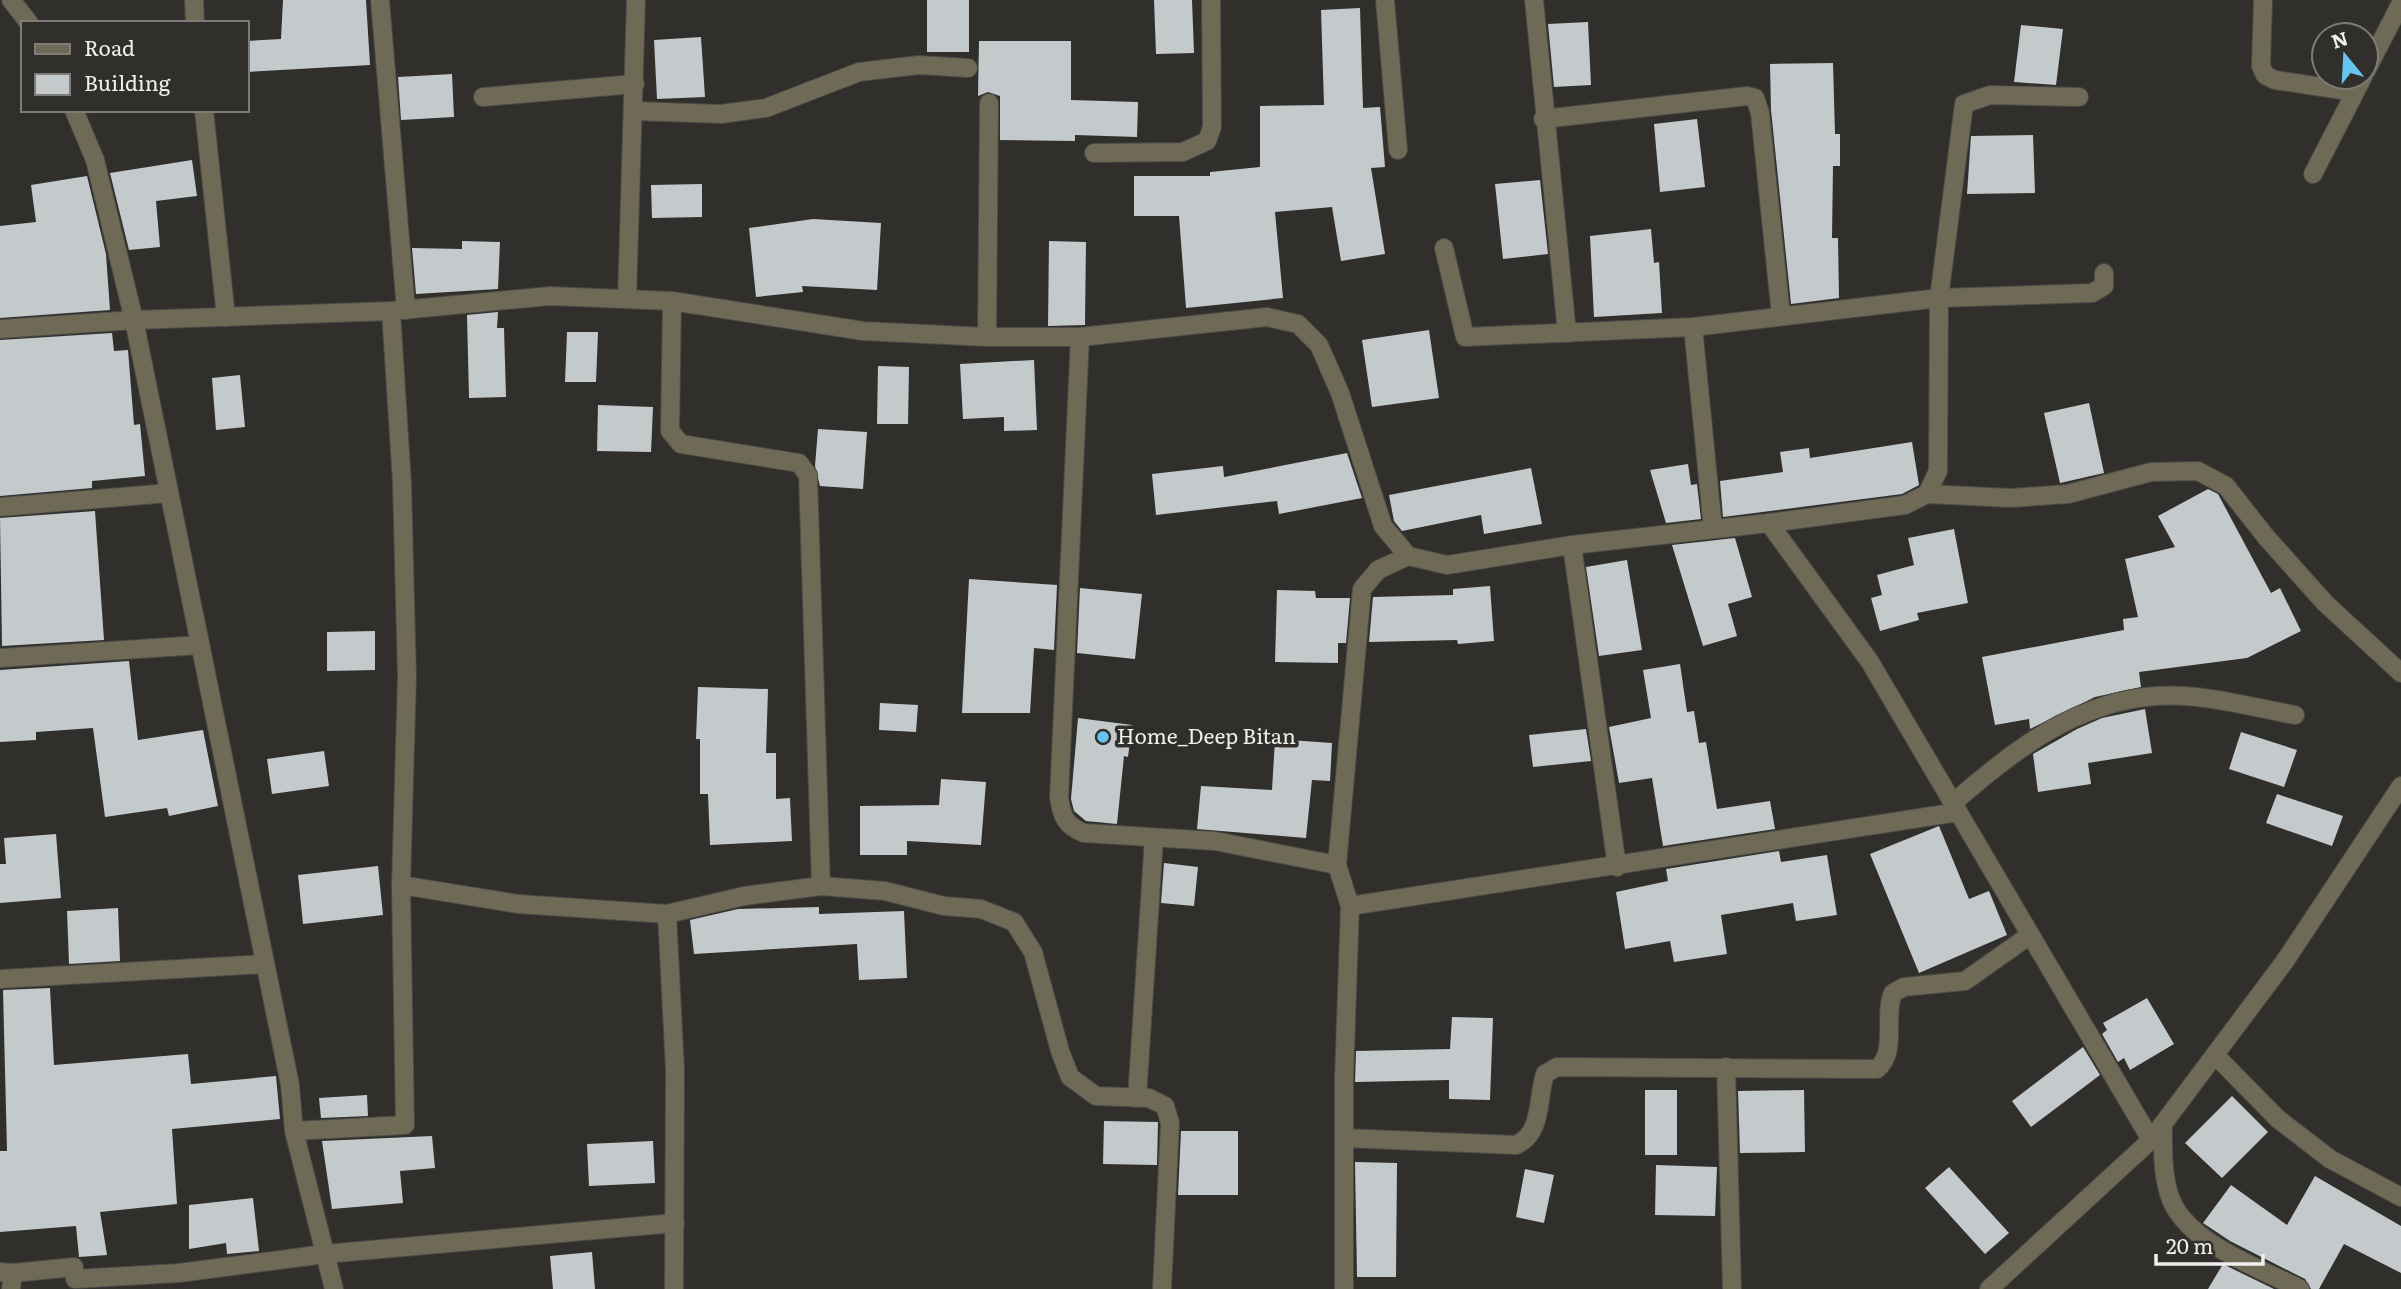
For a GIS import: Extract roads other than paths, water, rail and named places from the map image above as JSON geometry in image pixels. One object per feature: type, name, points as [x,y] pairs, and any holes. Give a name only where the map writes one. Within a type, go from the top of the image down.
[{"type":"street","points":[[11,0],[27,21]]},
{"type":"street","points":[[194,0],[195,21]]},
{"type":"street","points":[[294,1131],[405,1125],[401,885],[406,650],[398,310],[380,0]]},
{"type":"street","points":[[627,299],[636,0]]},
{"type":"street","points":[[1094,153],[1183,152],[1197,149],[1207,141],[1212,127],[1211,0]]},
{"type":"street","points":[[1385,0],[1398,150]]},
{"type":"street","points":[[1534,0],[1543,120],[1567,333]]},
{"type":"street","points":[[2263,0],[2261,66],[2265,75],[2275,80],[2310,82]]},
{"type":"street","points":[[2380,43],[2401,2]]},
{"type":"street","points":[[634,111],[721,114],[766,108],[859,72],[919,65],[968,68]]},
{"type":"street","points":[[483,97],[635,84]]},
{"type":"street","points":[[2313,174],[2356,91]]},
{"type":"street","points":[[1927,494],[1938,471],[1939,298],[1964,104],[1990,95],[2079,97]]},
{"type":"street","points":[[1543,120],[1755,98],[1760,113],[1780,316]]},
{"type":"street","points":[[987,337],[989,103]]},
{"type":"street","points":[[75,112],[95,160],[134,320],[290,1085],[294,1131],[334,1289]]},
{"type":"street","points":[[204,112],[226,317]]},
{"type":"street","points":[[1444,248],[1465,337],[1693,327],[1939,298],[2092,293],[2104,286],[2104,273]]},
{"type":"street","points":[[0,329],[134,320],[398,310],[550,296],[671,300],[863,331],[987,337],[1080,337],[1267,317],[1298,324],[1319,345],[1340,393],[1383,526],[1408,556],[1447,565],[1572,545],[1905,505],[1927,494],[2011,498],[2068,494],[2151,472],[2198,471],[2226,485],[2266,537],[2325,603],[2401,673]]},
{"type":"street","points":[[671,300],[670,431],[681,444],[799,463],[808,475],[821,886]]},
{"type":"street","points":[[1693,327],[1713,529]]},
{"type":"street","points":[[1080,337],[1059,798],[1061,814],[1070,828],[1084,833],[1215,841],[1337,865]]},
{"type":"street","points":[[0,507],[169,493]]},
{"type":"street","points":[[1769,523],[1870,662],[2151,1140]]},
{"type":"street","points":[[1572,545],[1617,867]]},
{"type":"street","points":[[1345,1289],[1344,1138],[1350,906],[1337,865],[1362,589],[1378,570],[1408,556]]},
{"type":"street","points":[[0,658],[200,645]]},
{"type":"street","points":[[1350,906],[1617,867],[1955,808],[2008,755],[2051,727],[2108,705],[2157,695],[2203,697],[2295,715]]},
{"type":"street","points":[[1989,1289],[2151,1140],[2285,961],[2401,786]]},
{"type":"street","points":[[1137,1098],[1154,838]]},
{"type":"street","points":[[401,885],[519,904],[667,914],[744,896],[821,886],[885,891],[944,906],[981,909],[1014,922],[1034,952],[1060,1051],[1070,1077],[1096,1096],[1149,1098],[1164,1106],[1170,1123],[1162,1289]]},
{"type":"street","points":[[667,914],[675,1070],[674,1289]]},
{"type":"street","points":[[1344,1138],[1516,1145],[1526,1140],[1535,1128],[1545,1074],[1558,1067],[1877,1069],[1885,1062],[1888,1052],[1888,1004],[1893,993],[1904,987],[1965,981],[2030,935]]},
{"type":"street","points":[[0,979],[265,964]]},
{"type":"street","points":[[2215,1055],[2278,1119],[2330,1159],[2401,1197]]},
{"type":"street","points":[[1726,1067],[1732,1289]]},
{"type":"street","points":[[2163,1124],[2164,1172],[2169,1196],[2180,1219],[2200,1237],[2300,1289]]},
{"type":"street","points":[[8,1278],[74,1267],[75,1279],[179,1273],[325,1254],[675,1223]]},
{"type":"place","name":"Home_Deep Bitan","points":[[1103,737]]}]
